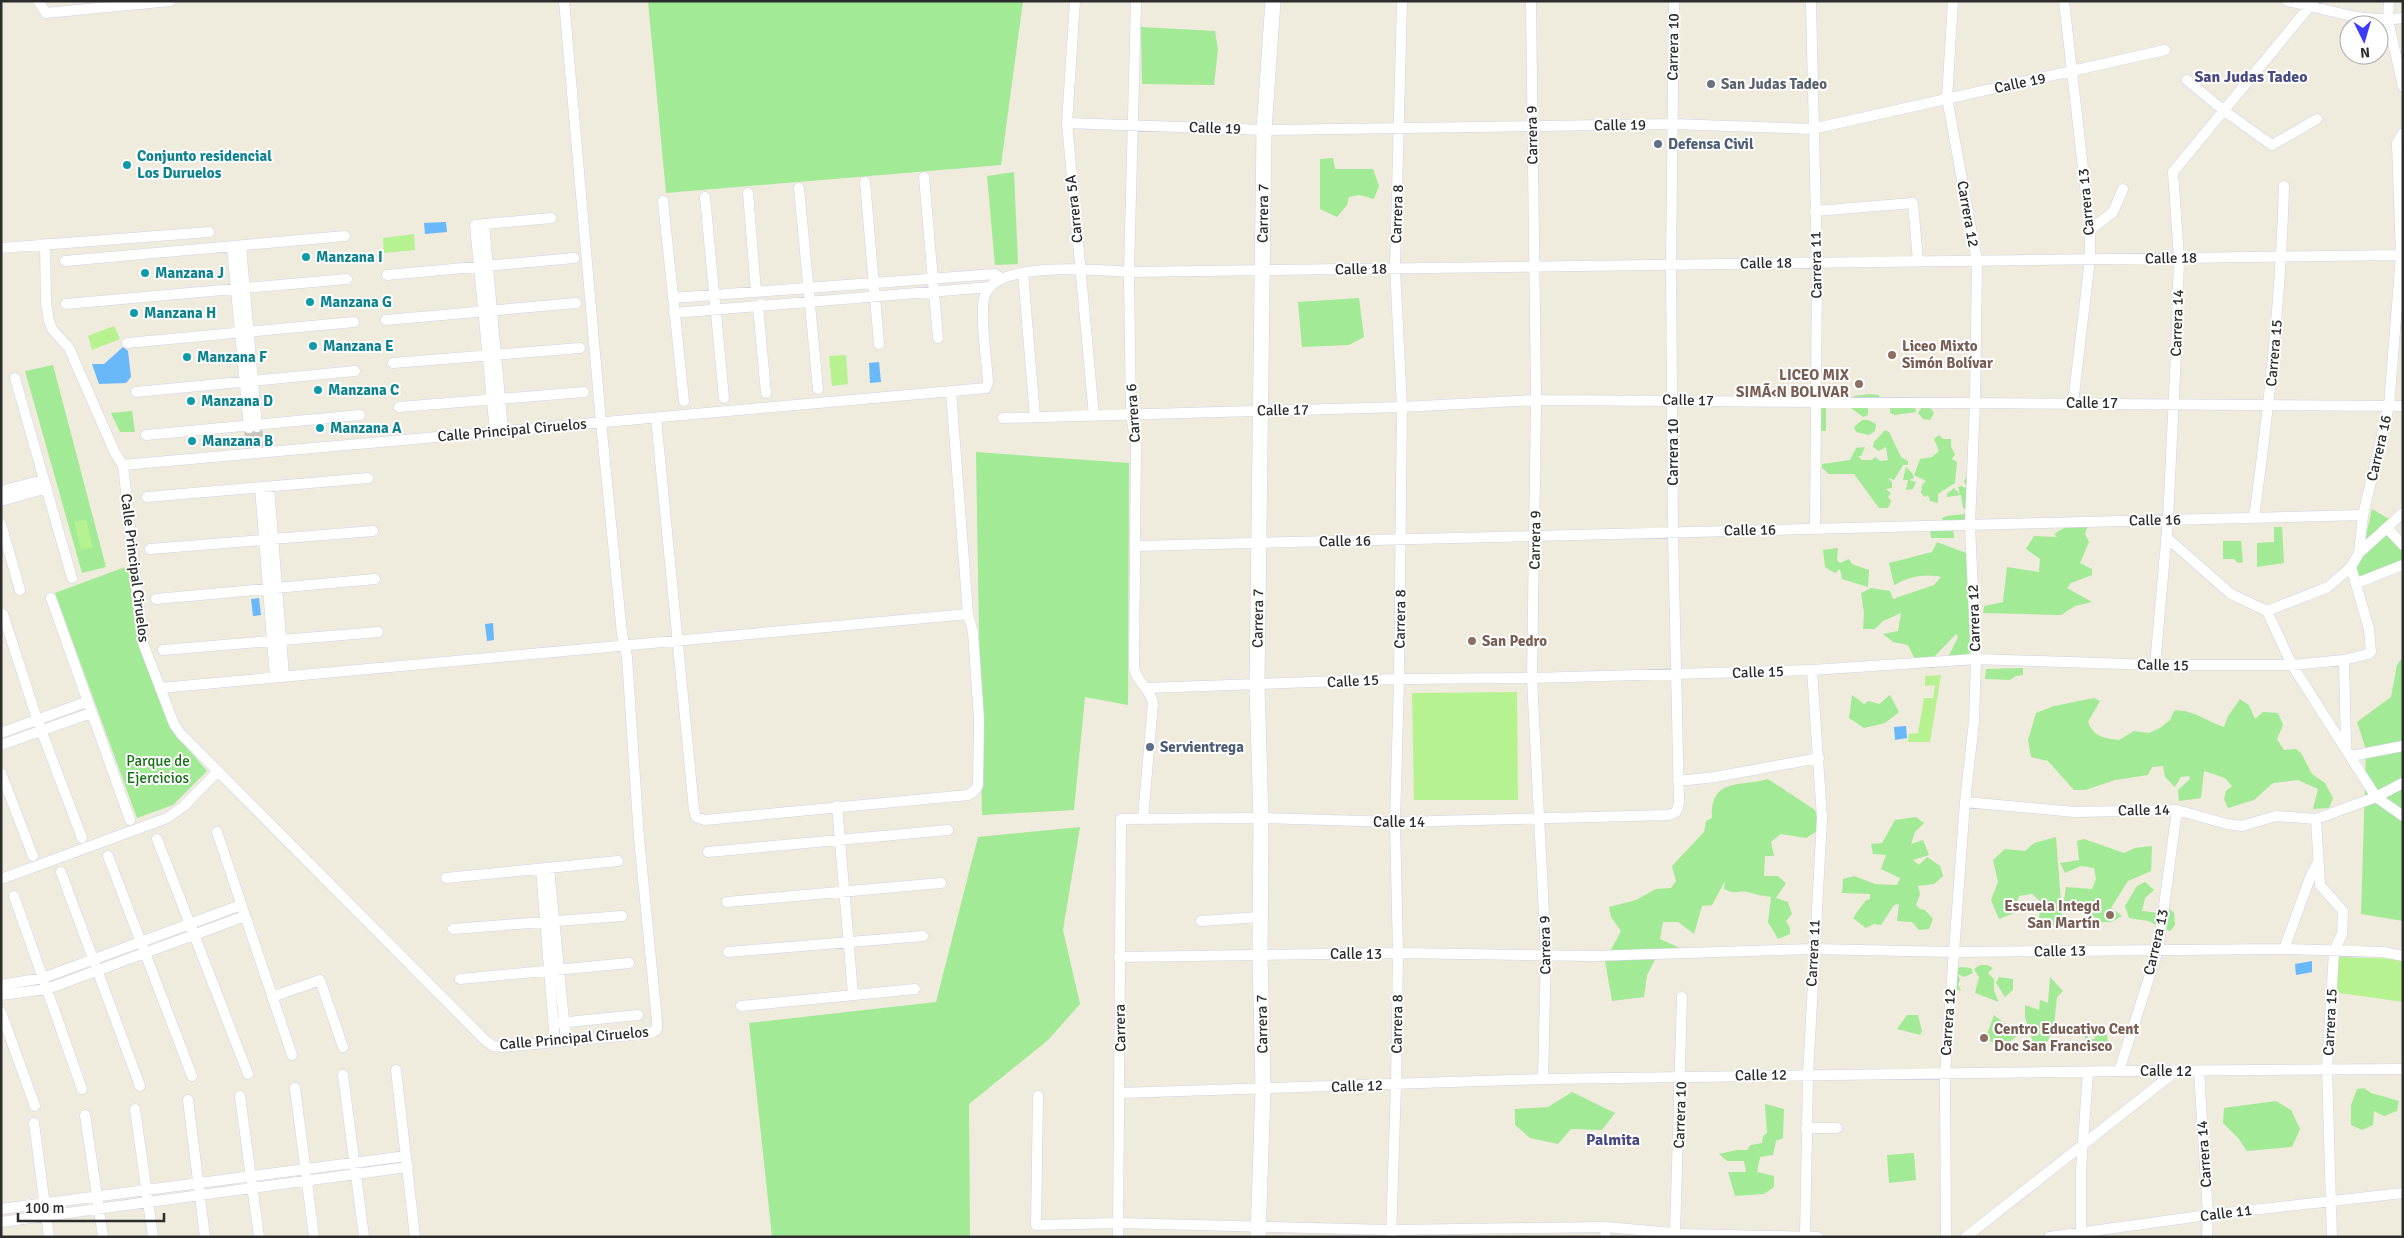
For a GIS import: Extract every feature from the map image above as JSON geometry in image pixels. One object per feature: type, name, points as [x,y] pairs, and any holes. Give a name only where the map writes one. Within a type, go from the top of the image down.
[{"type":"street","points":[[38,1],[46,13],[170,1]]},
{"type":"street","points":[[564,1],[601,422],[624,645]]},
{"type":"street","name":"Carrera 5A","points":[[1075,1],[1066,123],[1094,416]]},
{"type":"street","name":"Carrera 6","points":[[1136,1],[1131,126],[1129,272],[1131,415],[1136,445],[1134,668],[1139,681],[1147,688],[1153,703],[1143,818]]},
{"type":"street","name":"Carrera 7","points":[[1258,1233],[1263,1089],[1260,954],[1261,818],[1257,686],[1264,130],[1273,1]]},
{"type":"street","name":"Carrera 8","points":[[1391,1234],[1398,953],[1395,822],[1399,679],[1402,407],[1395,268],[1402,1]]},
{"type":"street","name":"Carrera 9","points":[[1531,1],[1536,400],[1532,678],[1546,954],[1543,1079]]},
{"type":"street","name":"Carrera 10","points":[[1674,1],[1671,265],[1673,532],[1679,804],[1676,812]]},
{"type":"street","name":"Carrera 11","points":[[1811,1],[1812,129],[1817,263],[1815,529]]},
{"type":"street","name":"Carrera 12","points":[[1946,1237],[1945,1074],[1965,802],[1974,721],[1976,659],[1970,525],[1975,402],[1977,261],[1947,98],[1953,1]]},
{"type":"street","name":"Carrera 13","points":[[2064,1],[2090,230],[2090,259],[2083,306],[2074,403]]},
{"type":"street","points":[[2287,1],[2307,3],[2347,15]]},
{"type":"street","points":[[2388,15],[2389,1]]},
{"type":"street","name":"Carrera 14","points":[[2155,665],[2168,520],[2179,258],[2173,172],[2307,3]]},
{"type":"street","points":[[2389,20],[2403,18]]},
{"type":"street","points":[[2389,24],[2403,87]]},
{"type":"street","name":"Calle 19","points":[[1066,123],[1264,130],[1672,124],[1812,129],[2165,50]]},
{"type":"street","points":[[2187,80],[2223,110],[2272,145],[2316,119]]},
{"type":"street","name":"Carrera 16","points":[[2360,554],[2363,515],[2389,406],[2402,255],[2397,143],[2403,133]]},
{"type":"street","points":[[924,177],[938,338]]},
{"type":"street","points":[[865,182],[879,344]]},
{"type":"street","name":"Carrera 15","points":[[2254,518],[2269,406],[2282,257],[2284,186]]},
{"type":"street","points":[[800,188],[818,389]]},
{"type":"street","points":[[2090,230],[2113,212],[2123,189]]},
{"type":"street","points":[[748,193],[756,292],[763,299],[758,307],[766,393]]},
{"type":"street","points":[[705,197],[724,398]]},
{"type":"street","points":[[663,201],[684,401]]},
{"type":"street","points":[[1815,211],[1914,203],[1918,262]]},
{"type":"street","points":[[499,432],[484,266],[484,224],[551,218]]},
{"type":"street","points":[[1,248],[209,232]]},
{"type":"street","points":[[65,262],[345,236]]},
{"type":"street","points":[[45,244],[46,303],[52,329],[69,348],[115,452],[123,465]]},
{"type":"street","points":[[237,246],[253,426]]},
{"type":"street","name":"Calle 18","points":[[1129,272],[2402,255]]},
{"type":"street","points":[[387,275],[574,258]]},
{"type":"street","points":[[674,313],[990,287],[1002,278],[1023,273],[1080,269],[1129,272]]},
{"type":"street","points":[[1023,273],[1035,417]]},
{"type":"street","points":[[673,298],[995,274],[1002,278]]},
{"type":"street","points":[[977,276],[978,288]]},
{"type":"street","points":[[66,304],[347,280]]},
{"type":"street","name":"Calle Principal Ciruelos","points":[[624,645],[627,657],[639,838],[657,1029],[651,1033],[502,1047],[493,1046],[180,734],[143,643],[123,465],[255,451],[499,432],[986,388],[988,382],[983,303],[984,296],[990,287]]},
{"type":"street","points":[[386,320],[576,303]]},
{"type":"street","points":[[127,343],[354,322]]},
{"type":"street","points":[[393,363],[580,348]]},
{"type":"street","points":[[136,392],[355,371]]},
{"type":"street","points":[[15,378],[72,578]]},
{"type":"street","points":[[656,418],[696,817],[705,820],[968,795],[978,786],[979,719],[973,632],[968,614],[951,391]]},
{"type":"street","points":[[399,407],[584,392]]},
{"type":"street","name":"Calle 17","points":[[1002,418],[1402,407],[1536,400],[2403,406]]},
{"type":"street","points":[[146,435],[360,415]]},
{"type":"street","points":[[147,497],[368,478]]},
{"type":"street","points":[[1,491],[45,484]]},
{"type":"street","points":[[1,501],[45,484]]},
{"type":"street","points":[[265,487],[279,676]]},
{"type":"street","points":[[2267,611],[2328,586],[2351,567],[2360,554],[2403,513]]},
{"type":"street","name":"Calle 16","points":[[1136,546],[2363,515]]},
{"type":"street","points":[[1,524],[20,590]]},
{"type":"street","points":[[2387,528],[2403,545]]},
{"type":"street","points":[[150,549],[373,531]]},
{"type":"street","points":[[2166,537],[2231,594],[2267,611],[2292,664],[2376,797],[2403,816]]},
{"type":"street","points":[[2351,567],[2357,584],[2403,564]]},
{"type":"street","points":[[156,599],[375,579]]},
{"type":"street","name":"Calle 15","points":[[1147,688],[1257,686],[1399,679],[1532,678],[1812,670],[1976,659],[2155,665],[2292,664],[2344,660],[2371,652],[2369,629],[2357,584]]},
{"type":"street","points":[[51,598],[86,702],[130,820]]},
{"type":"street","points":[[3,614],[37,720],[82,838]]},
{"type":"street","points":[[160,688],[968,614]]},
{"type":"street","points":[[163,650],[378,632]]},
{"type":"street","points":[[2344,660],[2349,752]]},
{"type":"street","name":"Carrera 11","points":[[1805,1237],[1806,1128],[1813,948],[1822,818],[1812,670]]},
{"type":"street","points":[[1,733],[86,702]]},
{"type":"street","points":[[1,745],[91,713]]},
{"type":"street","points":[[2349,752],[2403,746]]},
{"type":"street","points":[[1678,781],[1716,777],[1819,758]]},
{"type":"street","points":[[1,879],[167,818],[184,806],[218,771]]},
{"type":"street","points":[[1,773],[32,856]]},
{"type":"street","name":"Calle 14","points":[[1965,802],[2075,812],[2177,810],[2227,824],[2242,826],[2276,816],[2316,819],[2376,797],[2403,783]]},
{"type":"street","points":[[837,806],[846,892],[853,994]]},
{"type":"street","name":"Carrera 13","points":[[2119,1071],[2158,950],[2177,810]]},
{"type":"street","name":"Calle 14","points":[[1121,819],[1261,818],[1395,822],[1539,820],[1669,815],[1676,812]]},
{"type":"street","name":"Carrera","points":[[1118,1237],[1121,819]]},
{"type":"street","name":"Carrera 15","points":[[2316,819],[2320,885],[2343,911],[2342,934],[2334,951],[2327,1069],[2332,1237]]},
{"type":"street","points":[[708,852],[948,830]]},
{"type":"street","points":[[217,832],[292,1055]]},
{"type":"street","points":[[157,839],[248,1074]]},
{"type":"street","points":[[108,856],[192,1076]]},
{"type":"street","points":[[446,878],[618,861]]},
{"type":"street","points":[[2284,948],[2311,874],[2318,862]]},
{"type":"street","points":[[545,868],[559,1023],[566,1041]]},
{"type":"street","points":[[61,872],[140,1086]]},
{"type":"street","points":[[727,902],[941,883]]},
{"type":"street","points":[[14,896],[82,1089]]},
{"type":"street","points":[[1,985],[44,978],[145,952],[241,904]]},
{"type":"street","points":[[1,995],[47,989],[141,942],[245,916]]},
{"type":"street","points":[[453,929],[622,916]]},
{"type":"street","points":[[1201,920],[1260,917]]},
{"type":"street","points":[[728,952],[923,936]]},
{"type":"street","name":"Calle 13","points":[[1119,957],[1398,953],[1593,956],[1813,948],[1953,952],[2284,948],[2383,952],[2403,956]]},
{"type":"street","points":[[460,979],[629,963]]},
{"type":"street","points":[[272,997],[320,980],[343,1047]]},
{"type":"street","points":[[741,1006],[915,989]]},
{"type":"street","name":"Carrera 10","points":[[1681,1235],[1682,997]]},
{"type":"street","points":[[1,1012],[36,1106]]},
{"type":"street","points":[[559,1023],[638,1015]]},
{"type":"street","points":[[555,1042],[559,1023]]},
{"type":"street","points":[[396,1070],[415,1237]]},
{"type":"street","name":"Calle 12","points":[[1120,1093],[1543,1079],[2119,1071],[2403,1070]]},
{"type":"street","points":[[1966,1237],[2176,1071]]},
{"type":"street","name":"Carrera 14","points":[[2199,1071],[2208,1215],[2207,1237]]},
{"type":"street","points":[[2081,1235],[2083,1143],[2088,1072]]},
{"type":"street","points":[[344,1074],[364,1237]]},
{"type":"street","points":[[295,1088],[307,1169],[314,1237]]},
{"type":"street","points":[[240,1096],[259,1237]]},
{"type":"street","points":[[1038,1096],[1036,1225],[1118,1224],[1258,1233],[1606,1232],[1818,1237]]},
{"type":"street","points":[[188,1100],[205,1237]]},
{"type":"street","points":[[136,1109],[152,1237]]},
{"type":"street","points":[[85,1115],[103,1237]]},
{"type":"street","points":[[34,1123],[49,1237]]},
{"type":"street","points":[[1806,1128],[1837,1128]]},
{"type":"street","points":[[1,1209],[406,1156]]},
{"type":"street","points":[[1,1222],[408,1168]]},
{"type":"street","name":"Calle 11","points":[[2049,1237],[2081,1235],[2208,1215],[2403,1193]]},
{"type":"green space","points":[[648,1],[1023,1],[1001,165],[666,193]]},
{"type":"green space","points":[[1141,27],[1215,31],[1218,49],[1214,85],[1142,84]]},
{"type":"green space","points":[[1333,158],[1335,169],[1373,169],[1379,186],[1374,199],[1359,195],[1349,197],[1347,205],[1337,217],[1320,209],[1320,159]]},
{"type":"green space","points":[[1014,172],[1018,264],[995,265],[987,176]]},
{"type":"green space","points":[[414,234],[415,250],[384,253],[383,238]]},
{"type":"green space","points":[[1359,298],[1364,337],[1349,345],[1302,347],[1298,302]]},
{"type":"green space","points":[[114,326],[120,339],[92,350],[88,336]]},
{"type":"green space","points":[[846,355],[848,384],[832,386],[829,356]]},
{"type":"green space","points":[[53,365],[106,567],[82,573],[25,371]]},
{"type":"green space","points":[[1879,395],[1880,399],[1868,402],[1868,415],[1863,417],[1851,408],[1854,396]]},
{"type":"green space","points":[[1890,407],[1915,407],[1916,412],[1895,415],[1890,413]]},
{"type":"green space","points":[[1922,407],[1930,407],[1934,413],[1930,420],[1923,419],[1918,413]]},
{"type":"green space","points":[[1821,408],[1826,408],[1826,431],[1821,431]]},
{"type":"green space","points":[[132,411],[135,432],[120,432],[111,413]]},
{"type":"green space","points":[[1862,420],[1868,420],[1876,424],[1875,431],[1869,435],[1856,432],[1854,427]]},
{"type":"green space","points":[[1885,430],[1889,432],[1901,457],[1908,461],[1908,465],[1903,465],[1894,480],[1888,478],[1892,482],[1892,488],[1886,489],[1891,493],[1888,497],[1891,501],[1888,508],[1879,508],[1854,474],[1829,474],[1822,468],[1822,464],[1850,460],[1856,448],[1865,447],[1861,456],[1858,456],[1862,460],[1872,460],[1875,457],[1880,461],[1888,460],[1886,447],[1879,451],[1873,447],[1874,442]]},
{"type":"green space","points":[[1939,435],[1943,439],[1951,439],[1951,447],[1955,454],[1952,459],[1957,462],[1955,483],[1938,494],[1938,503],[1930,501],[1928,495],[1925,497],[1921,493],[1922,485],[1926,481],[1914,475],[1920,459],[1932,457],[1939,451],[1934,439]]},
{"type":"green space","points":[[976,452],[1129,463],[1128,705],[1085,697],[1074,810],[982,815]]},
{"type":"green space","points":[[1906,467],[1914,478],[1909,480],[1916,482],[1913,489],[1906,490],[1908,480],[1903,480]]},
{"type":"green space","points":[[1968,475],[1969,511],[1963,508],[1961,495],[1947,497],[1947,494],[1954,488],[1960,494],[1958,488],[1960,486],[1967,488],[1964,481]]},
{"type":"green space","points":[[2372,509],[2389,519],[2365,540]]},
{"type":"green space","points":[[1967,513],[1969,519],[1946,526],[1942,518],[1948,516]]},
{"type":"green space","points":[[86,520],[93,547],[81,550],[74,522]]},
{"type":"green space","points":[[2078,522],[2088,525],[2085,534],[2089,542],[2080,563],[2092,569],[2092,575],[2071,583],[2067,588],[2092,602],[2075,606],[2061,615],[1983,613],[1984,606],[2003,602],[2007,567],[2039,572],[2040,559],[2026,549],[2034,536],[2057,537],[2054,534],[2067,526],[2074,528]]},
{"type":"green space","points":[[2390,525],[2403,538],[2403,561],[2359,578],[2355,568],[2370,544]]},
{"type":"green space","points":[[2274,527],[2282,527],[2284,563],[2257,567],[2257,543],[2274,542]]},
{"type":"green space","points":[[1953,528],[1954,538],[1931,538],[1930,529]]},
{"type":"green space","points":[[2223,541],[2241,541],[2243,562],[2238,563],[2234,559],[2223,559]]},
{"type":"green space","points":[[1937,542],[1966,553],[1972,653],[1948,657],[1958,637],[1956,634],[1935,656],[1933,668],[1919,668],[1908,645],[1893,642],[1883,634],[1898,631],[1901,613],[1883,621],[1875,629],[1863,629],[1864,613],[1861,593],[1871,588],[1890,591],[1893,599],[1934,585],[1941,577],[1916,576],[1894,585],[1889,563],[1932,552]]},
{"type":"green space","points":[[1838,548],[1837,560],[1840,563],[1849,559],[1852,564],[1869,570],[1868,587],[1842,579],[1840,569],[1835,573],[1825,567],[1823,550]]},
{"type":"green space","name":"Parque de Ejercicios","points":[[128,566],[139,646],[171,729],[207,771],[173,805],[137,818],[55,593]]},
{"type":"green space","points":[[2403,657],[2403,921],[2361,914],[2366,750],[2357,722],[2391,697],[2397,665]]},
{"type":"green space","points":[[2023,668],[2023,675],[2016,676],[2010,680],[1985,679],[1986,669]]},
{"type":"green space","points":[[1941,675],[1930,742],[1908,742],[1909,734],[1918,733],[1924,698],[1933,698],[1935,685],[1925,686],[1925,676]]},
{"type":"green space","points":[[1517,692],[1518,800],[1414,800],[1412,693]]},
{"type":"green space","points":[[1852,695],[1864,704],[1869,701],[1879,704],[1890,695],[1899,712],[1885,723],[1864,728],[1849,718]]},
{"type":"green space","points":[[2094,698],[2100,701],[2088,722],[2090,727],[2100,736],[2119,740],[2134,731],[2149,733],[2160,728],[2170,720],[2174,711],[2193,713],[2224,727],[2228,716],[2240,699],[2249,705],[2255,719],[2263,712],[2278,713],[2283,725],[2277,739],[2284,750],[2296,749],[2301,753],[2312,774],[2325,783],[2333,798],[2329,808],[2313,809],[2318,789],[2298,780],[2273,783],[2254,800],[2228,808],[2224,799],[2226,791],[2232,786],[2225,778],[2204,771],[2201,798],[2179,801],[2178,790],[2190,779],[2189,776],[2181,777],[2175,787],[2165,777],[2163,766],[2152,767],[2148,775],[2115,780],[2085,790],[2074,790],[2048,761],[2031,757],[2028,740],[2036,713],[2054,706]]},
{"type":"green space","points":[[1768,779],[1815,810],[1818,819],[1816,832],[1806,838],[1781,834],[1771,842],[1774,856],[1765,856],[1764,876],[1778,876],[1786,883],[1776,898],[1788,902],[1792,914],[1786,921],[1790,928],[1790,934],[1778,939],[1768,922],[1771,897],[1728,891],[1724,889],[1725,881],[1712,905],[1702,906],[1694,934],[1678,922],[1663,922],[1660,939],[1682,949],[1658,954],[1647,975],[1644,997],[1612,1001],[1605,961],[1621,931],[1611,917],[1609,907],[1636,900],[1656,889],[1671,888],[1676,881],[1672,866],[1704,832],[1706,821],[1712,818],[1716,796],[1729,786]]},
{"type":"green space","points":[[1916,817],[1924,823],[1915,832],[1911,844],[1923,840],[1929,855],[1913,860],[1919,865],[1927,857],[1940,866],[1943,876],[1934,884],[1918,886],[1920,894],[1916,905],[1920,909],[1925,910],[1933,919],[1929,929],[1919,930],[1912,922],[1897,921],[1899,904],[1894,905],[1881,925],[1874,924],[1866,928],[1853,918],[1865,901],[1870,899],[1870,894],[1842,893],[1843,879],[1854,876],[1875,884],[1897,885],[1900,878],[1881,869],[1886,855],[1873,854],[1871,844],[1882,843],[1895,820]]},
{"type":"green space","points":[[1080,827],[1063,930],[1080,1004],[1048,1040],[969,1104],[970,1237],[772,1237],[749,1023],[936,1002],[978,837]]},
{"type":"green space","points":[[2056,837],[2063,929],[2039,920],[2040,901],[2032,894],[2019,896],[2014,913],[1999,919],[1991,900],[1998,882],[1993,860],[2005,849],[2025,851],[2034,843]]},
{"type":"green space","points":[[2084,839],[2124,853],[2135,848],[2152,846],[2151,871],[2128,881],[2111,908],[2122,916],[2111,922],[2100,922],[2088,912],[2075,905],[2071,913],[2063,907],[2066,887],[2092,889],[2096,879],[2094,868],[2081,866],[2065,873],[2060,863],[2079,860],[2077,841]]},
{"type":"green space","points":[[2145,882],[2154,890],[2145,898],[2142,911],[2160,913],[2167,908],[2174,912],[2175,925],[2170,931],[2148,921],[2129,918],[2125,906],[2137,886]]},
{"type":"green space","points":[[2338,957],[2403,959],[2403,1002],[2333,992]]},
{"type":"green space","points":[[1980,965],[1987,965],[1993,968],[1988,973],[1994,979],[1994,991],[1999,1002],[1975,993],[1979,977],[1974,969]]},
{"type":"green space","points":[[1957,968],[1971,968],[1973,973],[1964,977],[1958,974],[1960,980],[1958,984],[1961,991],[1954,989]]},
{"type":"green space","points":[[1999,977],[2013,979],[2013,990],[2005,997],[1996,983]]},
{"type":"green space","points":[[2050,977],[2063,991],[2057,997],[2054,1025],[2048,1041],[2034,1046],[2025,1017],[2025,1005],[2039,1010],[2040,1000],[2048,1003]]},
{"type":"green space","points":[[1907,1015],[1918,1015],[1922,1031],[1920,1035],[1897,1029]]},
{"type":"green space","points":[[1994,1015],[2019,1034],[2006,1045],[1985,1040]]},
{"type":"green space","points":[[2096,1033],[2107,1035],[2108,1044],[2099,1046],[2096,1043],[2086,1046],[2085,1036],[2087,1035],[2089,1039],[2095,1039]]},
{"type":"green space","points":[[2364,1088],[2371,1093],[2399,1101],[2397,1111],[2384,1116],[2374,1111],[2373,1125],[2362,1130],[2351,1125],[2351,1105],[2357,1089]]},
{"type":"green space","points":[[1572,1092],[1615,1113],[1602,1130],[1571,1129],[1558,1144],[1530,1138],[1515,1125],[1515,1109],[1548,1107]]},
{"type":"green space","points":[[2276,1101],[2291,1110],[2300,1129],[2292,1147],[2247,1151],[2238,1138],[2223,1123],[2224,1108]]},
{"type":"green space","points":[[1765,1104],[1784,1109],[1783,1138],[1776,1141],[1773,1155],[1760,1157],[1757,1172],[1774,1176],[1774,1187],[1764,1194],[1735,1196],[1728,1172],[1746,1172],[1744,1161],[1727,1161],[1719,1154],[1747,1150],[1751,1145],[1762,1143],[1763,1136],[1767,1133]]},
{"type":"green space","points":[[1914,1153],[1916,1180],[1889,1183],[1887,1155]]},
{"type":"water","points":[[446,222],[447,232],[425,234],[424,223]]},
{"type":"water","points":[[123,347],[128,351],[131,377],[126,383],[99,384],[92,364],[104,364]]},
{"type":"water","points":[[879,362],[881,382],[870,383],[869,363]]},
{"type":"water","points":[[259,598],[261,615],[253,616],[251,599]]},
{"type":"water","points":[[493,623],[494,640],[487,641],[485,624]]},
{"type":"water","points":[[1906,726],[1907,738],[1895,740],[1894,727]]},
{"type":"water","points":[[2312,961],[2312,972],[2296,975],[2295,964]]},
{"type":"tunnel","points":[[257,427],[259,449]]},
{"type":"tunnel","points":[[249,428],[251,449]]},
{"type":"place","name":"San Judas Tadeo","points":[[1711,84]]},
{"type":"place","name":"Defensa Civil","points":[[1658,144]]},
{"type":"place","name":"Conjunto residencial Los Duruelos","points":[[127,165]]},
{"type":"place","name":"Manzana I","points":[[306,257]]},
{"type":"place","name":"Manzana J","points":[[145,273]]},
{"type":"place","name":"Manzana G","points":[[310,302]]},
{"type":"place","name":"Manzana H","points":[[134,313]]},
{"type":"place","name":"Manzana E","points":[[313,346]]},
{"type":"place","name":"Liceo Mixto Simón Bolívar","points":[[1892,355]]},
{"type":"place","name":"Manzana F","points":[[187,357]]},
{"type":"place","name":"LICEO MIX SIMÃ‹N BOLIVAR","points":[[1859,384]]},
{"type":"place","name":"Manzana C","points":[[318,390]]},
{"type":"place","name":"Manzana D","points":[[191,401]]},
{"type":"place","name":"Manzana A","points":[[320,428]]},
{"type":"place","name":"Manzana B","points":[[192,441]]},
{"type":"place","name":"San Pedro","points":[[1472,641]]},
{"type":"place","name":"Servientrega","points":[[1150,747]]},
{"type":"place","name":"Escuela Integd San Martín","points":[[2110,915]]},
{"type":"place","name":"Centro Educativo Cent Doc San Francisco","points":[[1984,1038]]},
{"type":"district","name":"San Judas Tadeo","points":[[2251,76]]},
{"type":"district","name":"Palmita","points":[[1613,1139]]}]
